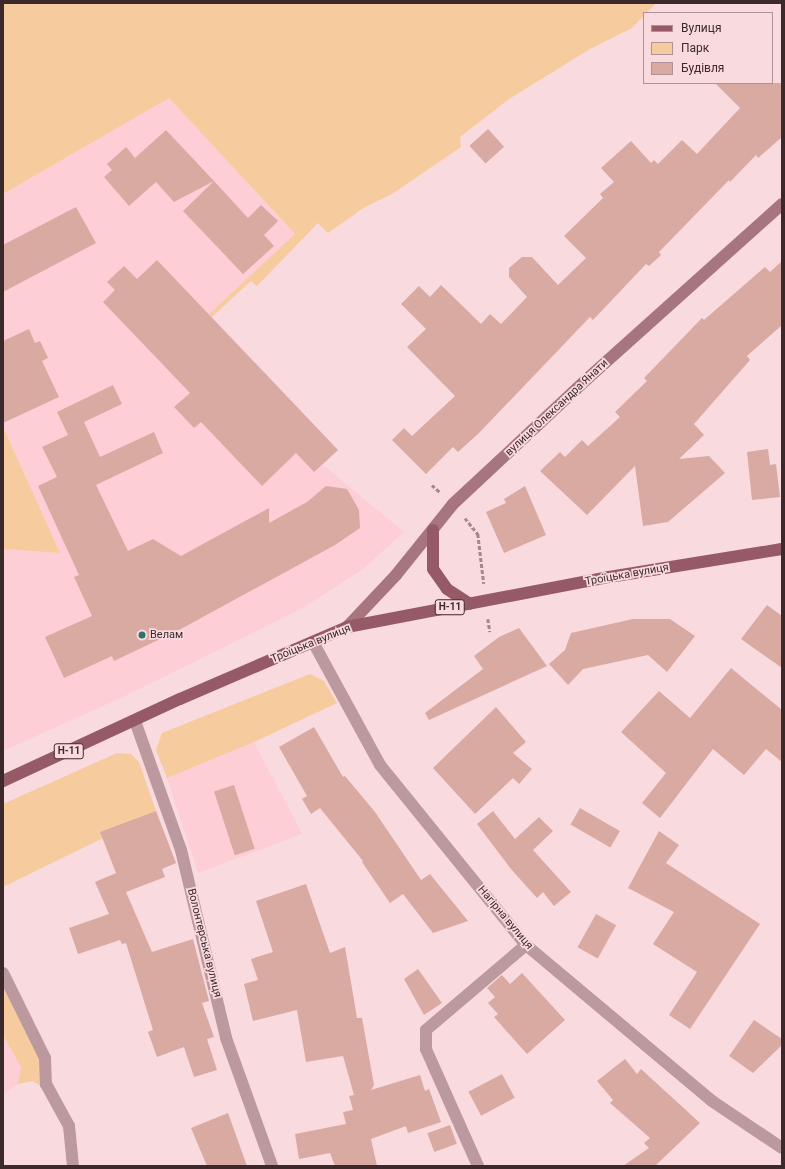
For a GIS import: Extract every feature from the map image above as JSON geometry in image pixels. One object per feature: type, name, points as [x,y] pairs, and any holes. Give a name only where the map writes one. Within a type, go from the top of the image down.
[{"type":"main road","points":[[433,530],[433,568],[447,589],[470,604]]},
{"type":"main road","name":"Троїцька вулиця","points":[[3,781],[347,627],[486,600],[782,549]]},
{"type":"street","name":"вулиця Олександра Янати","points":[[347,627],[433,530],[453,504],[587,379],[782,204]]},
{"type":"street","name":"Нагірна вулиця","points":[[313,642],[380,765],[526,945],[712,1101],[782,1148]]},
{"type":"street","name":"Волонтерська вулиця","points":[[135,721],[181,850],[226,1038],[272,1166]]},
{"type":"street","points":[[478,1166],[426,1049],[426,1030],[526,945]]},
{"type":"street","points":[[3,973],[45,1058],[45,1081],[69,1126],[73,1166]]},
{"type":"path","points":[[432,486],[453,504],[478,534],[490,632]]},
{"type":"shaded area","points":[[169,97],[295,235],[209,314],[338,450],[323,465],[404,532],[363,569],[303,608],[123,697],[3,751],[3,549],[59,553],[3,427],[3,194]]},
{"type":"shaded area","points":[[254,742],[302,834],[198,873],[167,778]]},
{"type":"shaded area","points":[[3,1035],[22,1067],[18,1084],[3,1094]]},
{"type":"green space","points":[[3,3],[656,3],[647,12],[643,12],[643,17],[632,28],[590,49],[509,99],[460,137],[461,147],[392,194],[365,207],[328,233],[318,223],[257,286],[251,281],[212,317],[209,314],[295,234],[169,98],[3,194]]},
{"type":"green space","points":[[3,427],[60,553],[3,549]]},
{"type":"green space","points":[[310,674],[324,681],[337,703],[254,742],[167,778],[156,750],[162,733]]},
{"type":"green space","points":[[117,753],[131,754],[139,762],[156,811],[101,832],[103,838],[3,887],[3,804]]},
{"type":"green space","points":[[3,986],[40,1059],[42,1087],[33,1081],[18,1084],[21,1067],[3,1035]]},
{"type":"building","points":[[782,83],[782,137],[758,158],[756,155],[730,182],[729,180],[659,252],[661,255],[649,266],[646,264],[593,320],[590,317],[479,433],[458,452],[453,447],[426,474],[392,440],[404,428],[412,436],[455,396],[407,347],[426,329],[401,304],[419,286],[430,297],[441,285],[481,324],[490,314],[501,324],[527,297],[509,277],[509,268],[522,257],[532,257],[558,285],[586,258],[564,236],[603,198],[600,194],[614,182],[601,168],[631,141],[651,163],[654,160],[658,164],[682,140],[697,154],[740,108],[716,84]]},
{"type":"building","points":[[488,129],[504,147],[485,164],[469,146]]},
{"type":"building","points":[[166,130],[214,181],[174,202],[156,182],[129,206],[104,177],[112,170],[107,164],[126,147],[135,158]]},
{"type":"building","points":[[214,181],[248,218],[261,205],[278,221],[264,235],[274,246],[243,274],[183,211]]},
{"type":"building","points":[[76,207],[96,243],[3,292],[3,245]]},
{"type":"building","points":[[157,260],[338,450],[314,472],[296,453],[262,486],[201,422],[194,428],[174,407],[190,393],[103,302],[115,290],[107,282],[124,266],[137,279]]},
{"type":"building","points":[[782,261],[782,325],[747,356],[750,360],[694,424],[704,435],[679,459],[709,456],[725,473],[668,522],[643,526],[635,466],[587,515],[540,471],[560,452],[565,457],[582,440],[588,446],[620,417],[615,412],[647,381],[644,378],[702,318],[704,320],[765,267],[770,272]]},
{"type":"building","points":[[29,329],[35,343],[40,341],[48,358],[42,361],[59,397],[3,423],[3,341]]},
{"type":"building","points":[[113,385],[122,404],[84,422],[100,457],[154,432],[163,453],[96,485],[128,551],[153,539],[181,556],[269,508],[269,523],[307,502],[326,486],[347,489],[359,510],[360,528],[335,545],[181,629],[114,661],[112,656],[64,678],[45,637],[92,616],[74,577],[79,575],[38,486],[57,477],[42,447],[68,435],[57,412]]},
{"type":"building","points":[[768,449],[770,465],[776,464],[780,497],[752,500],[747,452]]},
{"type":"building","points":[[525,486],[546,535],[504,553],[486,512],[506,503],[504,499]]},
{"type":"building","points":[[767,605],[782,616],[782,668],[741,639]]},
{"type":"building","points":[[633,619],[670,619],[695,636],[667,672],[648,655],[583,669],[568,685],[549,664],[565,650],[571,633]]},
{"type":"building","points":[[519,628],[547,666],[429,720],[425,713],[483,669],[474,656],[499,637]]},
{"type":"building","points":[[731,668],[782,710],[782,762],[766,749],[744,775],[713,749],[660,818],[642,803],[666,773],[621,732],[659,691],[690,718]]},
{"type":"building","points":[[496,707],[526,742],[513,753],[532,769],[519,784],[513,778],[475,814],[433,768]]},
{"type":"building","points":[[314,727],[343,777],[345,776],[375,812],[421,880],[430,874],[468,921],[433,933],[403,894],[390,903],[362,862],[363,861],[320,808],[311,814],[302,799],[307,796],[279,747]]},
{"type":"building","points":[[234,785],[255,849],[235,855],[214,791]]},
{"type":"building","points":[[580,808],[620,831],[610,847],[570,824]]},
{"type":"building","points":[[156,811],[176,863],[162,869],[165,877],[126,892],[152,952],[193,939],[209,1001],[202,1003],[214,1037],[207,1039],[217,1070],[194,1077],[184,1047],[157,1057],[148,1032],[153,1030],[126,943],[122,944],[120,940],[78,954],[69,928],[109,914],[95,882],[116,873],[100,832]]},
{"type":"building","points":[[493,811],[515,839],[539,817],[553,831],[533,850],[571,892],[554,906],[543,892],[537,898],[511,869],[477,824]]},
{"type":"building","points":[[659,831],[679,845],[666,863],[760,924],[690,1029],[669,1015],[697,972],[653,944],[674,912],[628,888]]},
{"type":"building","points":[[306,884],[330,953],[345,947],[357,1018],[362,1018],[374,1085],[371,1090],[420,1075],[425,1091],[429,1089],[441,1122],[408,1133],[406,1126],[371,1139],[377,1166],[335,1166],[330,1153],[299,1159],[295,1134],[346,1124],[343,1112],[353,1110],[349,1096],[354,1095],[343,1056],[306,1062],[297,1010],[253,1021],[244,984],[258,980],[251,959],[273,952],[256,901]]},
{"type":"building","points":[[596,914],[616,925],[598,958],[578,947]]},
{"type":"building","points":[[418,969],[442,1003],[424,1015],[404,979]]},
{"type":"building","points":[[522,973],[565,1020],[527,1054],[494,1017],[498,1014],[488,1003],[495,997],[487,988],[502,975],[510,984]]},
{"type":"building","points":[[754,1020],[782,1039],[782,1045],[753,1073],[729,1056]]},
{"type":"building","points":[[625,1059],[637,1074],[641,1069],[700,1123],[655,1166],[623,1166],[649,1148],[644,1143],[650,1138],[610,1103],[613,1100],[597,1081]]},
{"type":"building","points":[[502,1074],[515,1098],[481,1116],[468,1092]]},
{"type":"building","points":[[228,1113],[247,1166],[207,1166],[191,1128]]},
{"type":"building","points":[[450,1125],[457,1144],[434,1152],[427,1133]]},
{"type":"place","name":"Велам","points":[[142,635]]}]
